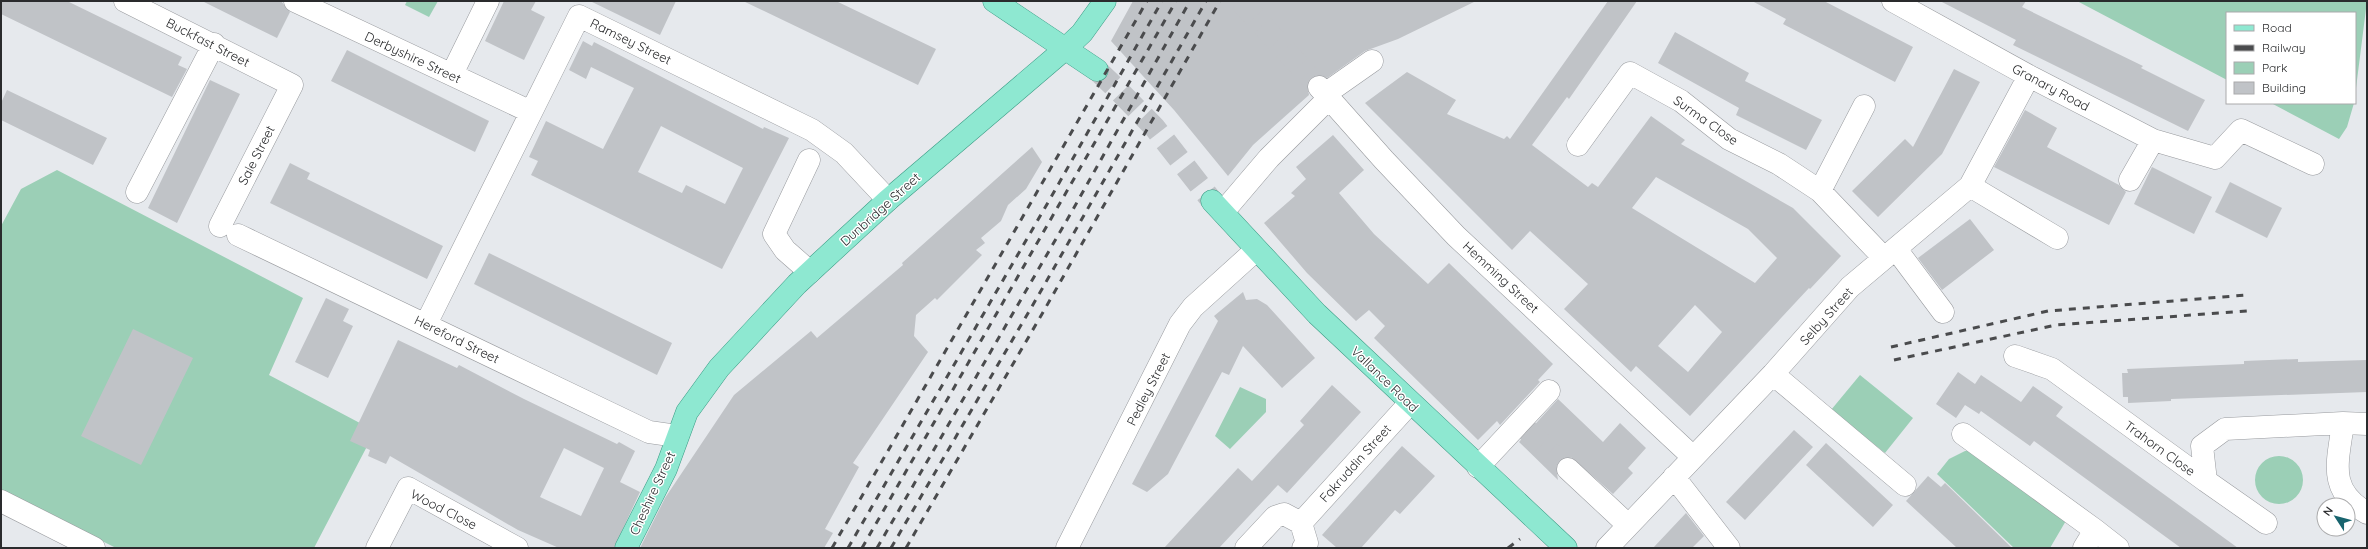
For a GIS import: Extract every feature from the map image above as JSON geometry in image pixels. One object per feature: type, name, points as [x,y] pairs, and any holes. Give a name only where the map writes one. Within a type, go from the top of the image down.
[{"type":"main road","points":[[994,1],[1096,70]]},
{"type":"main road","name":"Dunbridge Street","points":[[677,436],[687,412],[718,368],[810,272],[888,200],[1065,49],[1082,33],[1105,1]]},
{"type":"main road","name":"Vallance Road","points":[[1217,206],[1256,250],[1317,314],[1478,467],[1566,548]]},
{"type":"main road","name":"Cheshire Street","points":[[626,548],[666,469],[677,436]]},
{"type":"street","name":"Buckfast Street","points":[[125,1],[214,44],[292,85]]},
{"type":"street","name":"Derbyshire Street","points":[[295,1],[531,112]]},
{"type":"street","points":[[452,74],[488,1]]},
{"type":"street","name":"Granary Road","points":[[1893,1],[2029,76],[2153,140],[2215,158],[2241,130],[2313,164]]},
{"type":"street","name":"Ramsey Street","points":[[426,324],[504,170],[579,16],[812,130],[844,153],[888,200]]},
{"type":"street","points":[[137,192],[214,44]]},
{"type":"street","points":[[1217,206],[1275,152],[1324,93],[1372,60]]},
{"type":"street","name":"Surma Close","points":[[1578,145],[1630,73],[1681,101],[1729,139],[1779,164],[1820,191],[1890,254],[1943,312]]},
{"type":"street","name":"Selby Street","points":[[1607,548],[1773,374],[1850,287],[1970,186],[2029,76]]},
{"type":"street","name":"Sale Street","points":[[229,230],[292,85]]},
{"type":"street","name":"Hemming Street","points":[[1324,93],[1456,236],[1693,457]]},
{"type":"street","points":[[1820,191],[1864,106]]},
{"type":"street","points":[[2130,180],[2153,140]]},
{"type":"street","points":[[809,160],[774,234],[785,250],[810,272]]},
{"type":"street","points":[[1970,186],[2057,238]]},
{"type":"street","name":"Hereford Street","points":[[229,230],[649,432],[677,436]]},
{"type":"street","name":"Pedley Street","points":[[1067,548],[1180,324],[1193,307],[1256,250]]},
{"type":"street","name":"Trahorn Close","points":[[2015,356],[2052,370],[2206,481]]},
{"type":"street","points":[[1773,374],[1905,485]]},
{"type":"street","points":[[1478,467],[1523,426],[1549,391]]},
{"type":"street","name":"Fakruddin Street","points":[[1301,523],[1410,403]]},
{"type":"street","points":[[2367,424],[2343,423],[2338,463],[2339,487],[2356,506],[2367,513]]},
{"type":"street","name":"Trahorn Close","points":[[2206,481],[2202,446],[2225,429],[2343,423]]},
{"type":"street","points":[[1963,434],[2090,539],[2118,548]]},
{"type":"street","points":[[1568,469],[1628,525]]},
{"type":"street","points":[[1674,477],[1729,548]]},
{"type":"street","points":[[2206,481],[2266,523]]},
{"type":"street","name":"Wood Close","points":[[377,548],[408,488],[517,548]]},
{"type":"street","points":[[1,501],[94,548]]},
{"type":"street","points":[[1246,548],[1275,517],[1284,514],[1301,523],[1307,543],[1303,548]]},
{"type":"green space","points":[[407,1],[438,1],[429,17],[405,5]]},
{"type":"green space","points":[[2077,1],[2367,1],[2356,88],[2356,12],[2226,12],[2226,79]]},
{"type":"green space","points":[[2273,104],[2354,104],[2347,127],[2339,139]]},
{"type":"green space","points":[[57,170],[303,298],[269,375],[375,431],[314,548],[116,548],[1,490],[1,226],[21,189]]},
{"type":"green space","points":[[1860,375],[1913,418],[1885,453],[1831,410]]},
{"type":"green space","points":[[1240,387],[1266,399],[1266,412],[1230,449],[1215,436]]},
{"type":"green space","points":[[1965,451],[1972,451],[2067,519],[2050,548],[2014,548],[1937,474],[1949,459]]},
{"type":"green space","points":[[2279,456],[2288,458],[2296,463],[2301,471],[2303,480],[2301,489],[2296,497],[2288,502],[2279,504],[2270,502],[2262,497],[2257,489],[2255,480],[2257,471],[2262,463],[2270,458]]},
{"type":"building","points":[[1,1],[67,1],[182,57],[178,65],[187,69],[172,97],[1,14]]},
{"type":"building","points":[[202,1],[281,1],[290,12],[277,38]]},
{"type":"building","points":[[504,1],[536,1],[531,10],[545,17],[524,60],[485,41]]},
{"type":"building","points":[[590,1],[676,1],[660,35]]},
{"type":"building","points":[[743,1],[836,1],[936,49],[918,85]]},
{"type":"building","points":[[1133,1],[1476,1],[1398,39],[1365,51],[1327,78],[1317,75],[1311,77],[1307,83],[1309,95],[1253,145],[1228,176],[1174,110],[1111,41]]},
{"type":"building","points":[[1608,1],[1637,1],[1569,99],[1567,97],[1532,145],[1588,187],[1592,183],[1598,187],[1651,116],[1685,140],[1681,144],[1793,208],[1841,256],[1810,289],[1809,288],[1690,416],[1636,366],[1631,372],[1564,309],[1588,284],[1530,231],[1512,250],[1365,103],[1407,72],[1456,100],[1447,114],[1504,139],[1507,136],[1510,139]],"holes":[[[1656,177],[1748,229],[1777,258],[1755,283],[1632,208]],[[1695,305],[1722,332],[1688,372],[1658,346]]]},
{"type":"building","points":[[1752,1],[1824,1],[1913,47],[1895,82],[1783,24],[1786,19]]},
{"type":"building","points":[[1940,1],[2026,1],[2022,7],[2143,66],[2141,68],[2205,100],[2188,131],[2013,45],[2016,40]]},
{"type":"building","points":[[1675,32],[1749,73],[1745,81],[1822,120],[1806,150],[1736,115],[1739,108],[1658,63]]},
{"type":"building","points":[[583,41],[592,46],[594,42],[763,129],[764,127],[789,138],[722,269],[531,175],[538,161],[529,157],[546,121],[603,149],[634,88],[591,67],[586,79],[569,70]],"holes":[[[661,126],[743,168],[725,204],[686,185],[682,193],[638,172]]]},
{"type":"building","points":[[347,50],[489,121],[475,152],[331,81]]},
{"type":"building","points":[[1954,69],[1980,82],[1942,154],[1878,217],[1852,191],[1905,139],[1913,147]]},
{"type":"building","points":[[210,80],[240,94],[177,223],[148,208]]},
{"type":"building","points":[[7,90],[107,138],[93,165],[1,120],[1,103]]},
{"type":"building","points":[[2025,110],[2057,128],[2047,147],[2119,185],[2126,192],[2109,225],[1994,167]]},
{"type":"building","points":[[1333,135],[1364,170],[1339,193],[1374,234],[1428,284],[1449,263],[1553,364],[1538,380],[1540,382],[1500,425],[1497,421],[1478,440],[1374,338],[1385,326],[1369,310],[1356,321],[1307,273],[1264,223],[1295,196],[1291,193],[1306,179],[1296,167]]},
{"type":"building","points":[[1032,147],[1042,162],[1026,189],[1008,205],[1001,221],[981,238],[985,243],[976,250],[982,255],[937,300],[935,298],[916,315],[914,336],[928,352],[853,463],[859,467],[825,529],[833,533],[824,548],[640,548],[665,498],[734,395],[811,331],[817,338],[903,265],[902,263]]},
{"type":"building","points":[[290,163],[310,173],[307,179],[443,246],[427,279],[270,203]]},
{"type":"building","points":[[2152,167],[2212,197],[2194,234],[2134,204]]},
{"type":"building","points":[[2230,182],[2282,208],[2267,238],[2215,212]]},
{"type":"building","points":[[1970,219],[1994,250],[1942,290],[1918,258]]},
{"type":"building","points":[[489,253],[672,343],[657,375],[474,284]]},
{"type":"building","points":[[1243,292],[1246,300],[1257,299],[1267,305],[1315,358],[1282,388],[1243,346],[1229,375],[1222,372],[1168,474],[1147,492],[1132,484],[1218,321],[1214,316]]},
{"type":"building","points":[[326,298],[349,309],[343,321],[353,326],[328,378],[295,362]]},
{"type":"building","points":[[133,329],[193,358],[141,465],[81,436]]},
{"type":"building","points":[[398,340],[457,368],[459,365],[524,399],[617,444],[619,442],[635,451],[620,482],[640,492],[614,548],[559,548],[518,530],[390,456],[386,464],[368,456],[370,450],[350,441]],"holes":[[[564,448],[604,468],[581,516],[540,497]]]},
{"type":"building","points":[[2298,359],[2298,362],[2367,360],[2367,392],[2171,399],[2171,401],[2128,403],[2128,397],[2123,397],[2122,373],[2128,373],[2127,369],[2244,364],[2244,361]]},
{"type":"building","points":[[1958,372],[1975,384],[1981,375],[2021,402],[2033,386],[2063,407],[2056,416],[2238,548],[2181,548],[2034,441],[2030,446],[1981,411],[1979,414],[1965,405],[1956,418],[1936,404]]},
{"type":"building","points":[[1332,385],[1361,412],[1287,493],[1278,485],[1219,548],[1164,548],[1238,468],[1252,481],[1304,425],[1300,421]]},
{"type":"building","points":[[1558,399],[1603,442],[1620,423],[1646,448],[1628,468],[1633,473],[1613,494],[1571,457],[1565,457],[1559,461],[1556,467],[1558,480],[1519,442]]},
{"type":"building","points":[[1794,430],[1813,447],[1745,520],[1726,502]]},
{"type":"building","points":[[1826,443],[1893,505],[1873,527],[1806,465]]},
{"type":"building","points":[[1402,446],[1435,476],[1400,514],[1395,510],[1361,548],[1337,548],[1322,535]]},
{"type":"building","points":[[1928,476],[1941,487],[1945,483],[2012,548],[1957,548],[1906,501]]},
{"type":"building","points":[[1686,513],[1704,536],[1692,548],[1653,548]]},
{"type":"tunnel","points":[[1240,1],[1319,87]]},
{"type":"tunnel","points":[[1097,70],[1155,128],[1212,201]]},
{"type":"tunnel","points":[[1526,429],[1568,469]]},
{"type":"railway","points":[[832,548],[1147,1]]},
{"type":"railway","points":[[848,548],[1050,199],[1162,1]]},
{"type":"railway","points":[[862,548],[1176,1]]},
{"type":"railway","points":[[877,548],[1071,213],[1190,1]]},
{"type":"railway","points":[[891,548],[1038,296],[1206,1]]},
{"type":"railway","points":[[906,548],[1042,314],[1220,1]]},
{"type":"railway","points":[[1891,347],[2048,311],[2247,295]]},
{"type":"railway","points":[[1894,360],[2056,325],[2247,311]]},
{"type":"railway","points":[[1508,548],[1520,539]]}]
